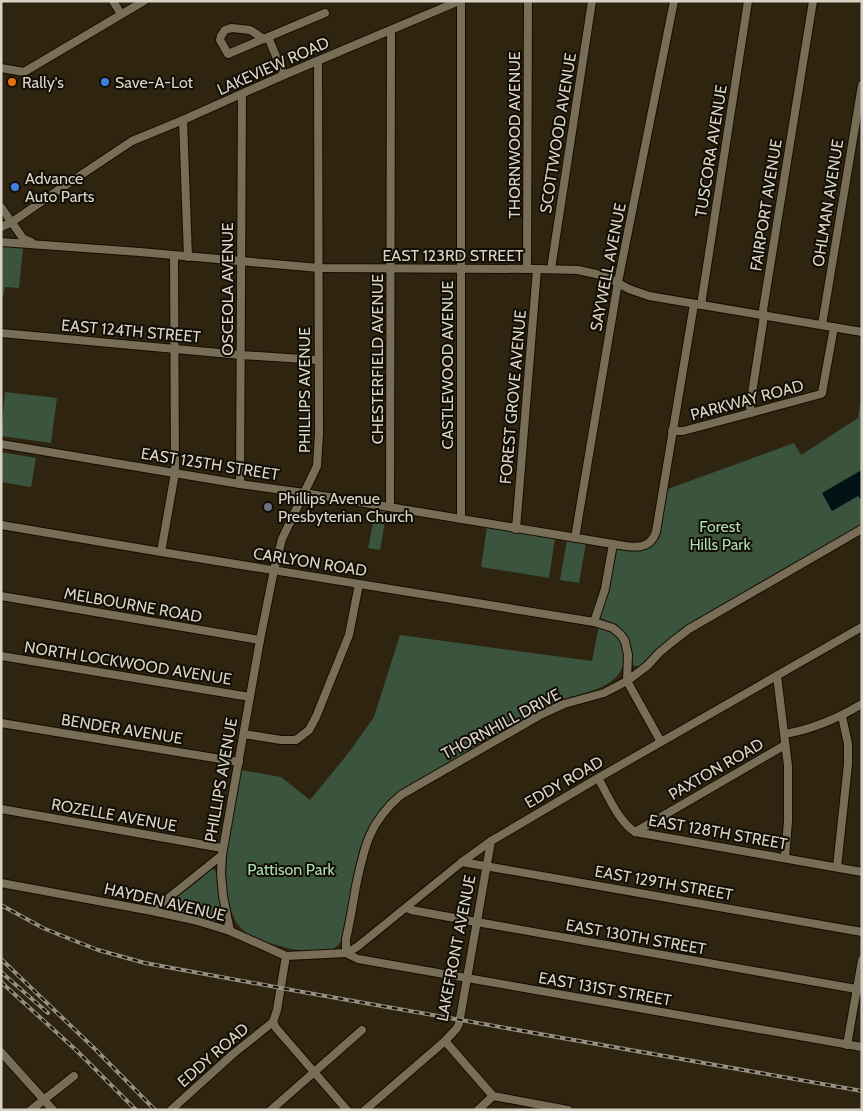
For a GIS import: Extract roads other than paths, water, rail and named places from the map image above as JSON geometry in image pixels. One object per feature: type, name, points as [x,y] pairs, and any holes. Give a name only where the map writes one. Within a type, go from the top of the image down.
[{"type":"street","points":[[113,1],[121,14]]},
{"type":"street","points":[[1,68],[24,72],[144,1]]},
{"type":"street","name":"LAKEVIEW ROAD","points":[[1,227],[12,222],[132,141],[460,1]]},
{"type":"street","name":"CASTLEWOOD AVENUE","points":[[460,1],[461,519]]},
{"type":"street","name":"THORNWOOD AVENUE","points":[[527,269],[528,1]]},
{"type":"street","name":"SCOTTWOOD AVENUE","points":[[551,269],[592,1]]},
{"type":"street","name":"SAYWELL AVENUE","points":[[575,538],[618,282],[674,1]]},
{"type":"street","name":"TUSCORA AVENUE","points":[[650,543],[656,532],[748,1]]},
{"type":"street","name":"FAIRPORT AVENUE","points":[[751,413],[750,406],[764,316],[763,309],[813,1]]},
{"type":"street","points":[[286,74],[268,37],[250,30],[232,28],[225,30],[220,36],[220,40],[228,54],[268,37],[324,14]]},
{"type":"street","name":"CHESTERFIELD AVENUE","points":[[390,508],[391,31]]},
{"type":"street","name":"PHILLIPS AVENUE","points":[[230,931],[223,896],[222,851],[260,640],[282,539],[317,466],[319,268],[318,61]]},
{"type":"street","name":"OHLMAN AVENUE","points":[[822,325],[862,85]]},
{"type":"street","name":"OSCEOLA AVENUE","points":[[240,484],[242,95]]},
{"type":"street","points":[[183,120],[188,256]]},
{"type":"street","points":[[1,207],[24,239],[38,244]]},
{"type":"street","name":"EAST 123RD STREET","points":[[1,242],[319,268],[537,268],[578,270],[605,276],[628,289],[649,296],[862,332]]},
{"type":"street","points":[[161,552],[175,473],[174,256]]},
{"type":"street","name":"FOREST GROVE AVENUE","points":[[516,528],[537,268]]},
{"type":"street","name":"PARKWAY ROAD","points":[[672,431],[683,431],[821,394],[834,327]]},
{"type":"street","name":"EAST 124TH STREET","points":[[1,333],[241,355],[318,360]]},
{"type":"street","name":"EAST 125TH STREET","points":[[1,444],[612,544],[636,547],[650,543]]},
{"type":"street","name":"CARLYON ROAD","points":[[1,525],[594,622],[613,628],[621,635],[627,647],[627,681]]},
{"type":"street","name":"THORNHILL DRIVE","points":[[346,953],[346,939],[362,855],[367,840],[378,820],[393,802],[409,790],[542,714],[564,704],[604,693],[627,681],[689,629],[862,529]]},
{"type":"street","points":[[594,622],[605,590],[612,544]]},
{"type":"street","points":[[244,734],[281,740],[296,740],[309,730],[349,635],[359,584]]},
{"type":"street","name":"MELBOURNE ROAD","points":[[1,596],[260,640]]},
{"type":"street","name":"EDDY ROAD","points":[[346,953],[357,947],[490,841],[862,627]]},
{"type":"street","name":"NORTH LOCKWOOD AVENUE","points":[[1,656],[250,697]]},
{"type":"street","points":[[777,676],[788,766],[788,821],[785,858]]},
{"type":"street","points":[[627,681],[661,742]]},
{"type":"street","points":[[785,734],[821,725],[842,716],[862,704]]},
{"type":"street","points":[[837,867],[848,764],[848,744],[842,716]]},
{"type":"street","name":"BENDER AVENUE","points":[[1,723],[239,762]]},
{"type":"street","name":"PAXTON ROAD","points":[[635,832],[785,745]]},
{"type":"street","name":"EAST 128TH STREET","points":[[598,778],[621,818],[635,832],[862,872]]},
{"type":"street","name":"ROZELLE AVENUE","points":[[1,809],[222,851]]},
{"type":"street","name":"LAKEFRONT AVENUE","points":[[365,1110],[446,1041],[459,1024],[490,841]]},
{"type":"street","name":"PHILLIPS AVENUE","points":[[152,911],[222,851]]},
{"type":"street","name":"EAST 129TH STREET","points":[[462,862],[862,932]]},
{"type":"street","name":"HAYDEN AVENUE","points":[[1,883],[194,920],[230,931],[286,956]]},
{"type":"street","name":"EAST 130TH STREET","points":[[407,908],[859,990]]},
{"type":"street","points":[[346,953],[286,956],[277,1010],[273,1022],[276,1028],[347,1110]]},
{"type":"street","name":"EAST 131ST STREET","points":[[346,953],[358,959],[862,1047]]},
{"type":"street","points":[[847,1045],[859,990],[862,960]]},
{"type":"street","name":"EDDY ROAD","points":[[171,1110],[233,1054],[273,1022]]},
{"type":"street","points":[[272,1110],[362,1030]]},
{"type":"street","points":[[446,1041],[493,1096],[568,1110]]},
{"type":"street","points":[[1,1052],[53,1110]]},
{"type":"street","points":[[31,1110],[74,1076]]},
{"type":"street","points":[[478,1110],[493,1096]]},
{"type":"railway","points":[[1,905],[43,928],[70,939],[98,950],[145,963],[862,1091]]},
{"type":"railway","points":[[1,959],[96,1050],[155,1110]]},
{"type":"railway","points":[[1,972],[48,1013]]},
{"type":"railway","points":[[1,982],[76,1050],[136,1110]]},
{"type":"place","name":"Rally's","points":[[12,82]]},
{"type":"place","name":"Save-A-Lot","points":[[105,82]]},
{"type":"place","name":"Advance Auto Parts","points":[[15,187]]},
{"type":"place","name":"Phillips Avenue Presbyterian Church","points":[[268,507]]},
{"type":"park label","name":"Forest Hills Park","points":[[720,535]]},
{"type":"park label","name":"Pattison Park","points":[[291,869]]}]
